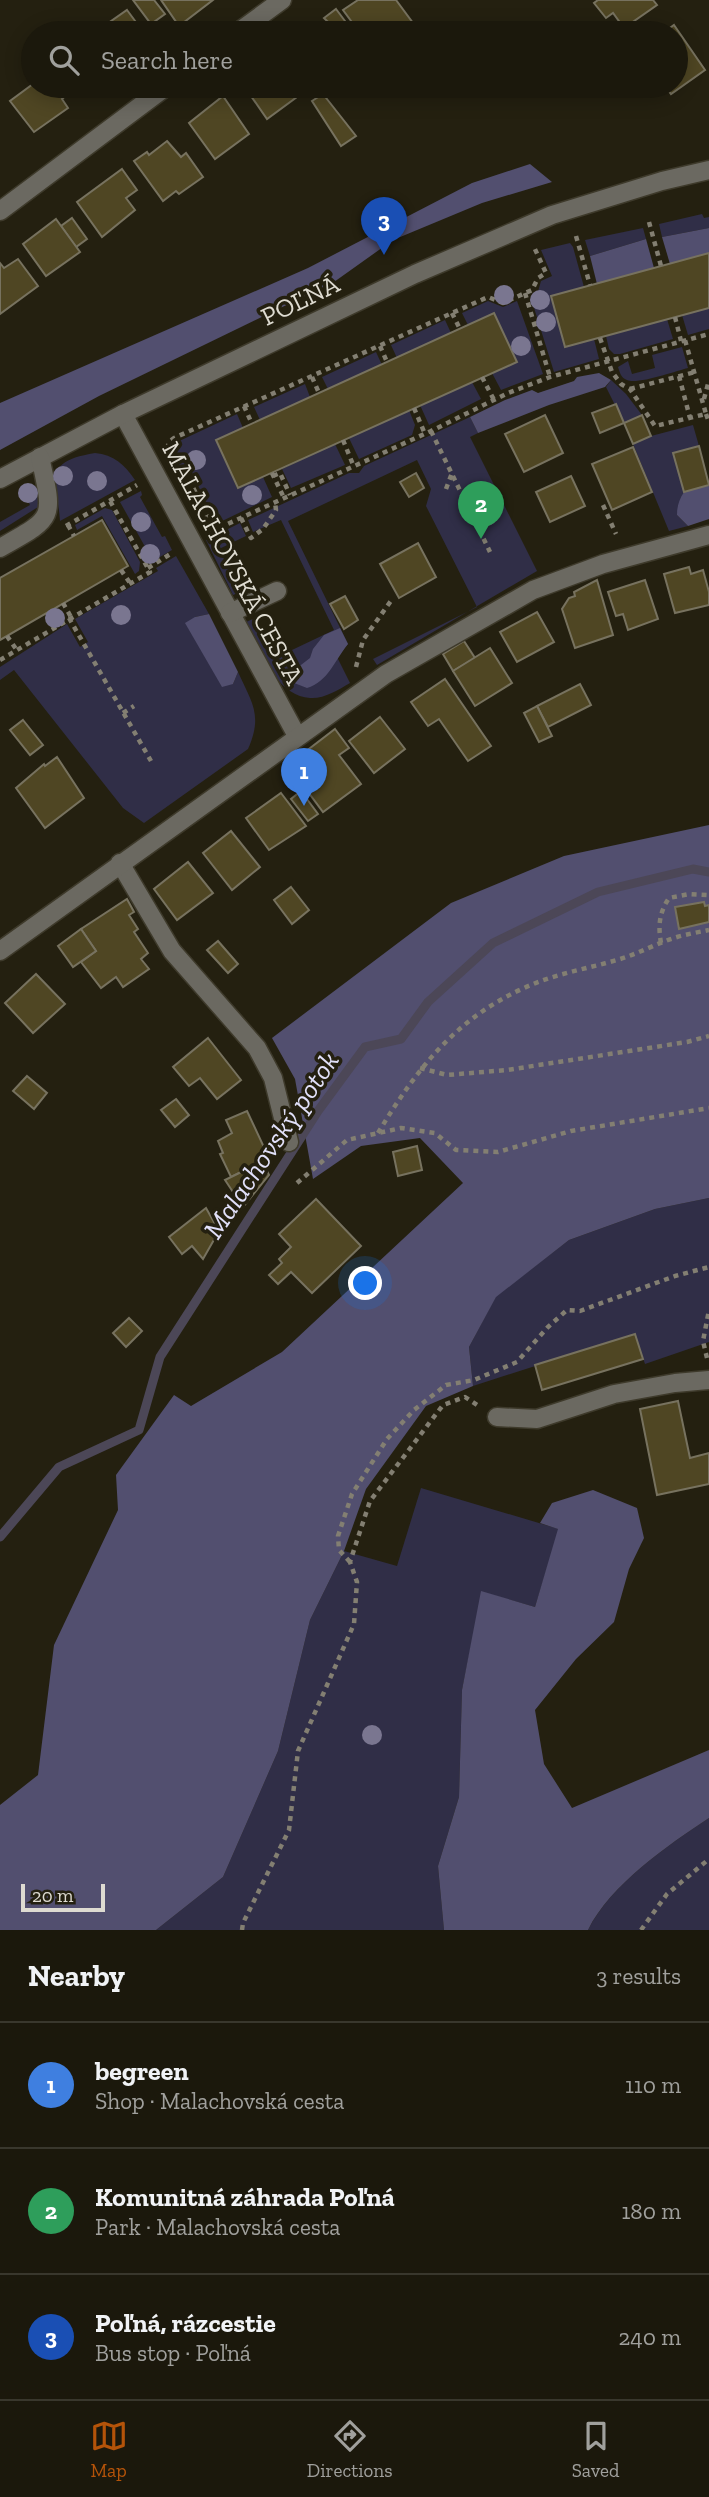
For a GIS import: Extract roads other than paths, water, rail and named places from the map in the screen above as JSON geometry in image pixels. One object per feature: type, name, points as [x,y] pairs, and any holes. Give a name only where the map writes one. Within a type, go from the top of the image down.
[{"type":"street","points":[[253,21],[282,0]]},
{"type":"street","points":[[0,211],[151,98]]},
{"type":"street","name":"POĽNÁ","points":[[0,479],[123,414],[415,274],[552,215],[662,181],[709,170]]},
{"type":"street","name":"MALACHOVSKÁ CESTA","points":[[123,414],[297,736]]},
{"type":"street","points":[[0,548],[41,524],[47,513],[48,495],[40,457]]},
{"type":"street","points":[[0,951],[386,674],[533,590],[603,564],[709,535]]},
{"type":"street","points":[[230,613],[277,591]]},
{"type":"street","points":[[120,863],[172,951],[257,1048],[273,1078],[289,1142]]},
{"type":"street","points":[[498,1417],[537,1419],[614,1394],[709,1380]]},
{"type":"waterway","name":"Malachovský potok","points":[[0,1537],[59,1467],[139,1430],[160,1357],[318,1111],[365,1047],[401,1039],[428,1002],[493,943],[598,892],[693,869],[709,872]]},
{"type":"place","name":"Poľná, rázcestie","points":[[384,255]]},
{"type":"place","name":"Komunitná záhrada Poľná","points":[[481,539]]},
{"type":"place","name":"begreen","points":[[304,806]]}]
